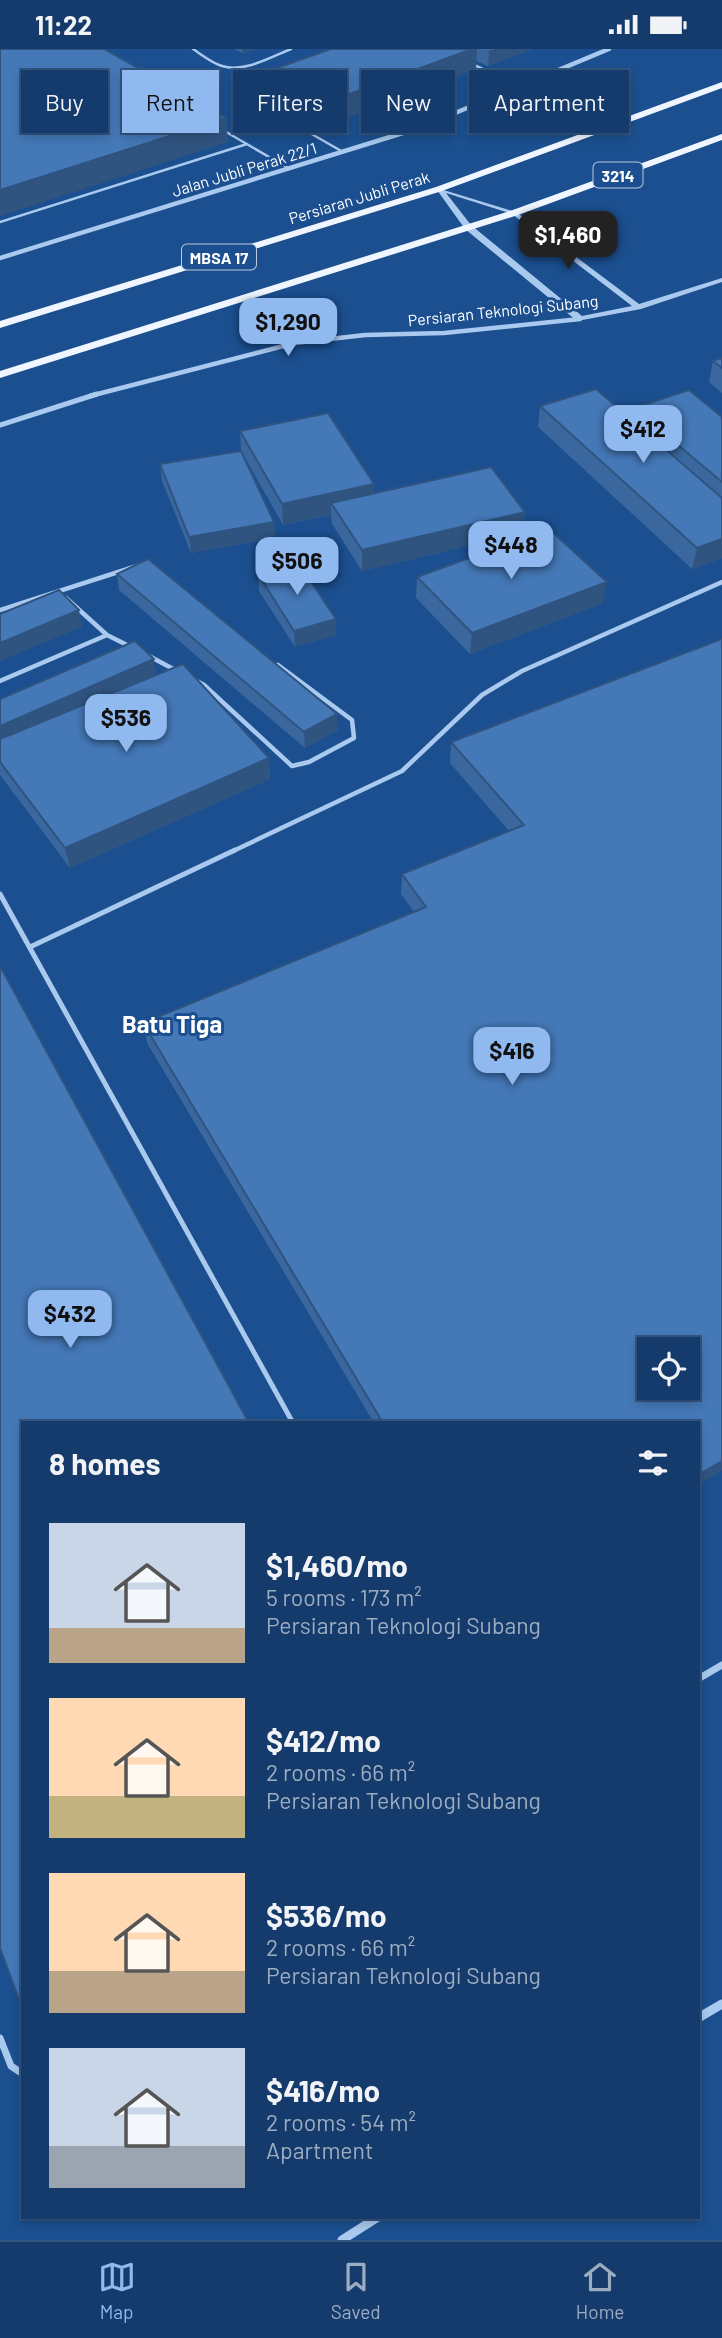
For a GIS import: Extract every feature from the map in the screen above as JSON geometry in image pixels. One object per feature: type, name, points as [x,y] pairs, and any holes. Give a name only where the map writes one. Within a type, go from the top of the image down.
[{"type":"main road","name":"Persiaran Jubli Perak","points":[[0,325],[439,189],[722,85]]},
{"type":"main road","name":"3214","points":[[468,227],[514,213],[722,137]]},
{"type":"main road","name":"MBSA 17","points":[[0,375],[468,227]]},
{"type":"street","name":"Jalan Jubli Perak 22/1","points":[[558,70],[609,49]]},
{"type":"street","name":"Jalan Jubli Perak 22/1","points":[[0,258],[419,128],[469,107]]},
{"type":"street","points":[[439,189],[514,213],[638,307]]},
{"type":"street","points":[[439,189],[468,227],[580,319]]},
{"type":"street","name":"Persiaran Teknologi Subang","points":[[0,425],[64,403],[295,343],[365,335],[443,333],[580,319],[638,307],[722,280]]},
{"type":"street","points":[[700,2017],[722,2004]]},
{"type":"street","points":[[342,2240],[375,2219]]},
{"type":"lane","points":[[192,49],[230,67],[242,67],[291,49]]},
{"type":"lane","points":[[464,60],[485,70]]},
{"type":"lane","points":[[219,128],[288,168]]},
{"type":"lane","points":[[310,133],[343,152]]},
{"type":"lane","points":[[0,222],[247,144]]},
{"type":"lane","points":[[0,610],[135,565],[146,568]]},
{"type":"lane","points":[[30,947],[402,771],[482,695],[522,671],[722,582]]},
{"type":"lane","points":[[59,591],[107,635],[180,672]]},
{"type":"lane","points":[[0,681],[107,635]]},
{"type":"lane","points":[[192,678],[204,685],[292,766],[309,762],[354,739],[352,720],[276,664]]},
{"type":"lane","points":[[0,894],[292,1421]]},
{"type":"lane","points":[[700,1678],[722,1665]]},
{"type":"lane","points":[[0,2038],[11,2066],[21,2073]]},
{"type":"building","points":[[0,49],[104,49],[141,70],[122,70],[122,133],[179,133],[0,190]]},
{"type":"building","points":[[331,49],[472,49],[415,70],[361,70],[361,90],[347,95],[347,70],[277,68]]},
{"type":"building","points":[[722,358],[722,368],[713,361]]},
{"type":"building","points":[[596,389],[722,498],[722,539],[697,548],[540,406]]},
{"type":"building","points":[[689,390],[722,417],[722,482],[634,408]]},
{"type":"building","points":[[328,413],[374,484],[282,504],[240,431]]},
{"type":"building","points":[[241,451],[274,522],[189,537],[160,464]]},
{"type":"building","points":[[491,467],[525,512],[362,550],[331,503]]},
{"type":"building","points":[[549,529],[607,582],[472,633],[417,577]]},
{"type":"building","points":[[148,559],[337,714],[304,732],[117,574]]},
{"type":"building","points":[[299,564],[336,619],[294,631],[258,574]]},
{"type":"building","points":[[59,590],[79,610],[0,643],[0,614]]},
{"type":"building","points":[[722,639],[722,1461],[700,1474],[700,1421],[382,1421],[143,1023],[426,907],[402,874],[524,825],[451,742]]},
{"type":"building","points":[[135,641],[154,659],[0,726],[0,699]]},
{"type":"building","points":[[183,664],[269,758],[65,848],[0,762],[0,739]]},
{"type":"building","points":[[0,966],[248,1421],[21,1421],[21,2005],[0,1948]]},
{"type":"district","name":"Batu Tiga","points":[[172,1023]]}]
